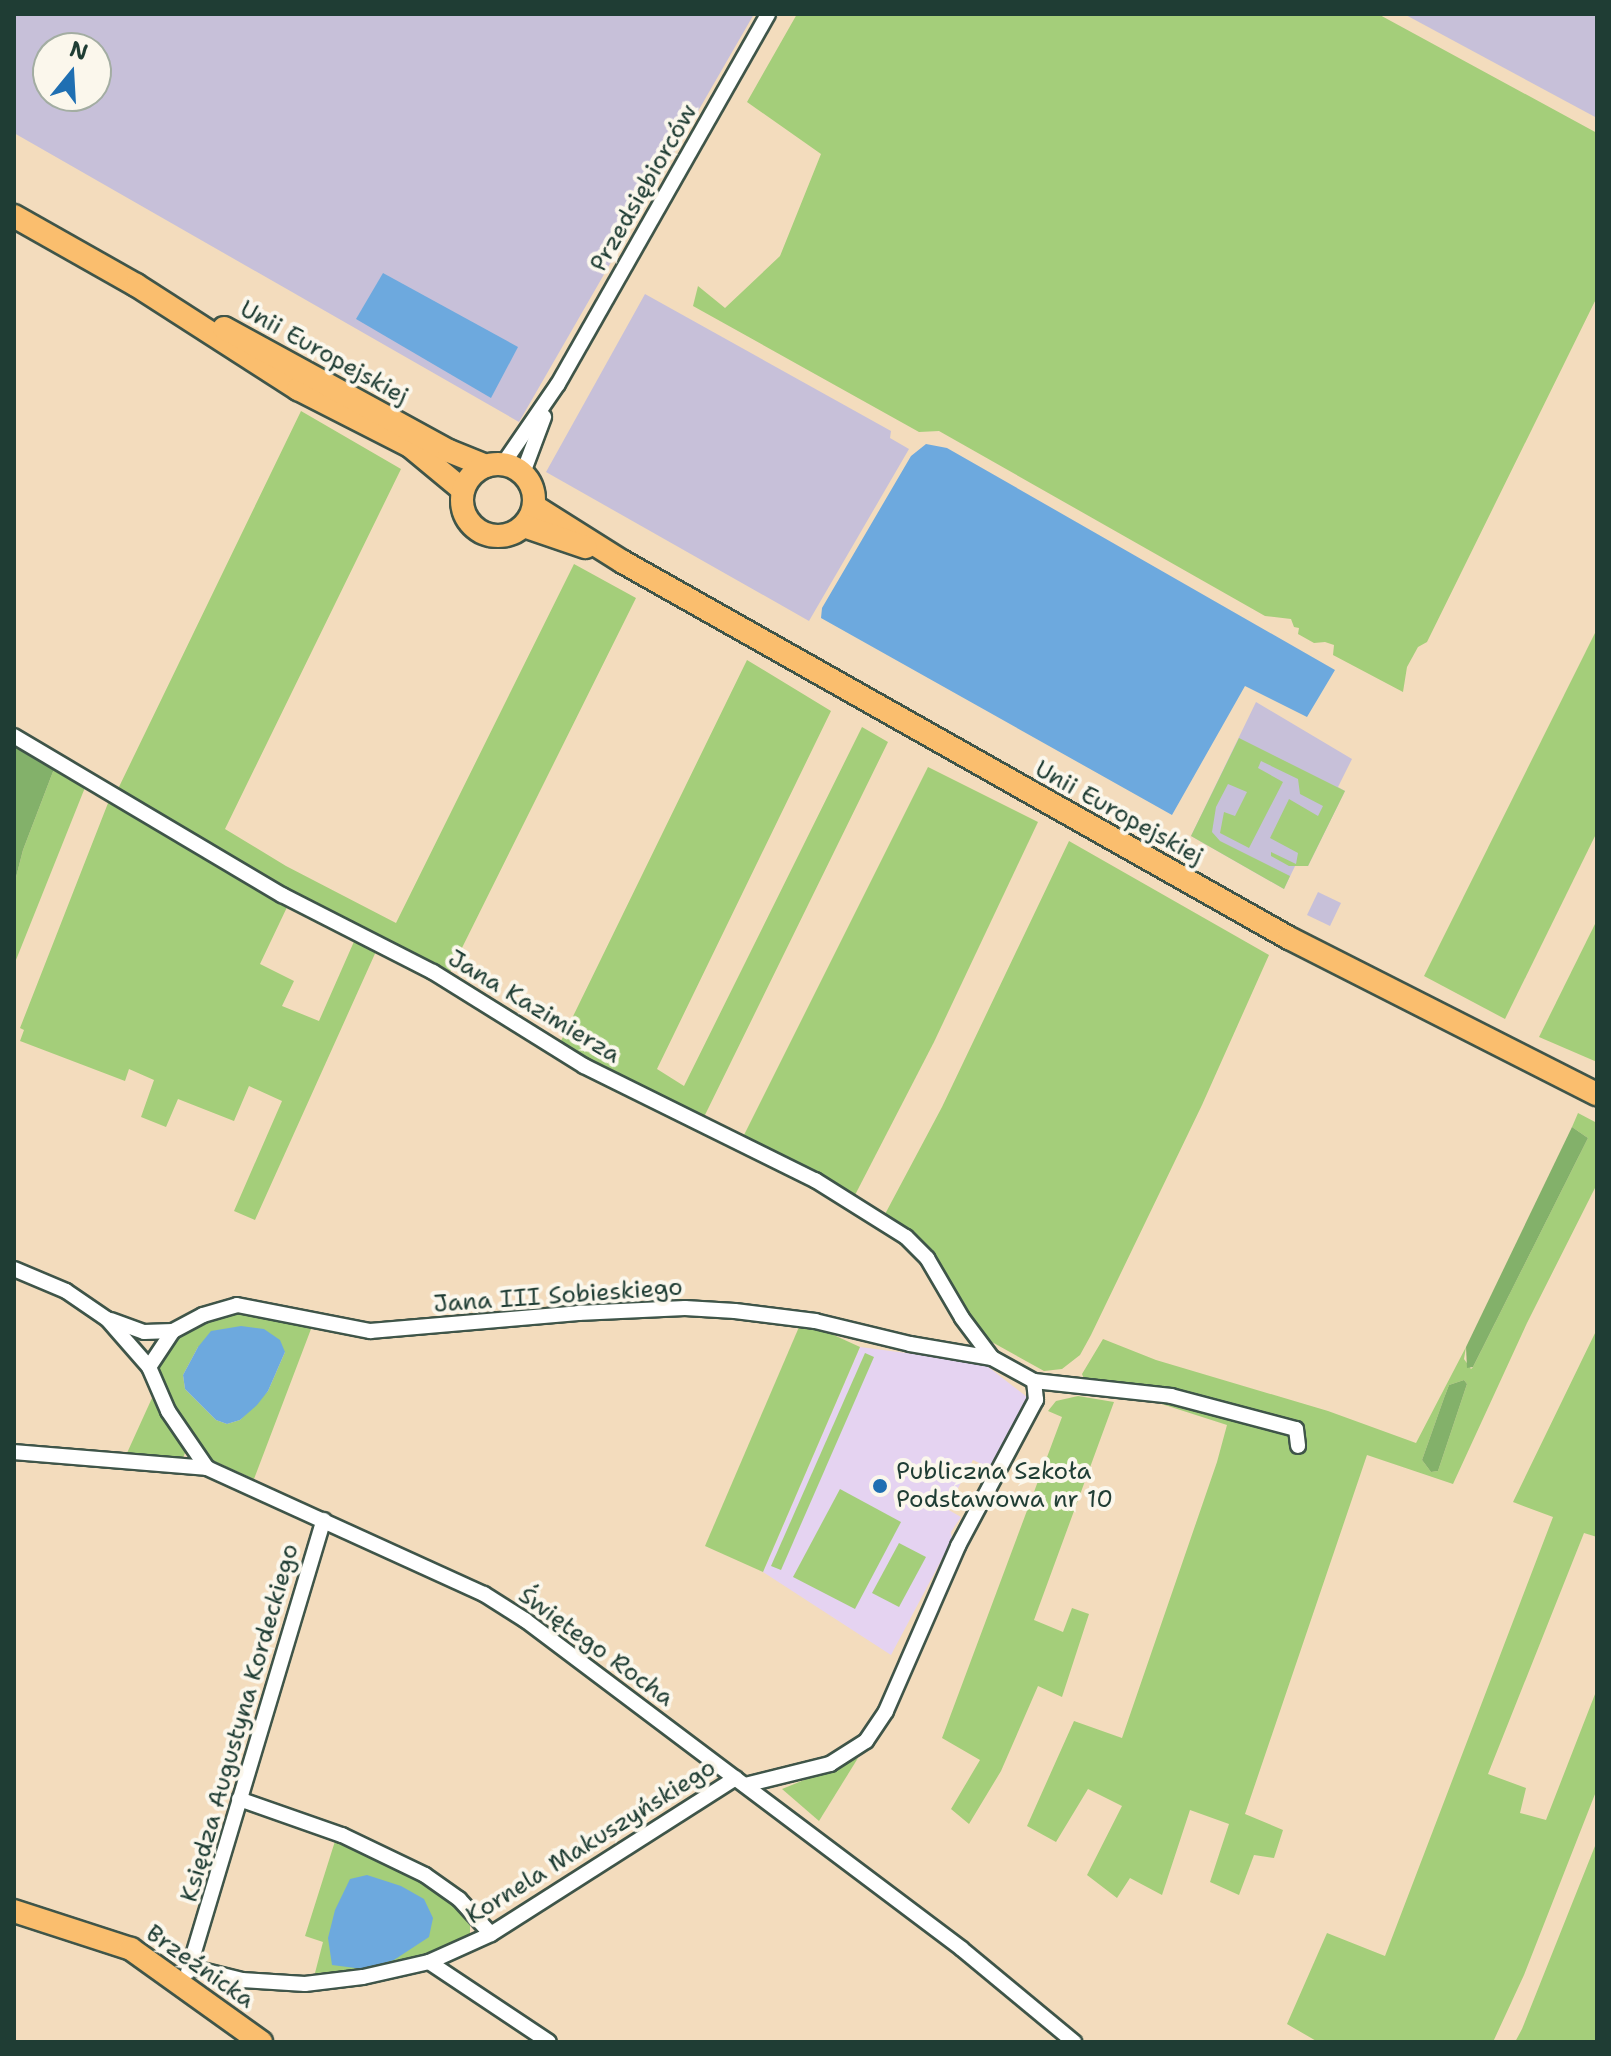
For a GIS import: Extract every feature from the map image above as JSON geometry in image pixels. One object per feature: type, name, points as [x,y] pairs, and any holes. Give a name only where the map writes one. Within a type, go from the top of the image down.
[{"type":"main road","name":"Unii Europejskiej","points":[[14,216],[136,285],[282,379],[410,446],[463,490]]},
{"type":"main road","name":"Unii Europejskiej","points":[[136,285],[255,343],[449,451],[504,468]]},
{"type":"main road","points":[[504,468],[533,488],[534,506],[524,526],[505,536],[478,530],[464,513],[463,490],[468,480],[504,468]]},
{"type":"main road","name":"Unii Europejskiej","points":[[534,506],[623,562],[1289,938],[1597,1094]]},
{"type":"main road","name":"Unii Europejskiej","points":[[524,526],[623,562]]},
{"type":"main road","name":"Brzeźnicka","points":[[14,1911],[131,1949],[186,1975],[261,2042]]},
{"type":"street","name":"Przedsiębiorców","points":[[504,468],[558,384],[768,14]]},
{"type":"street","name":"Przedsiębiorców","points":[[504,468],[558,384]]},
{"type":"street","name":"Jana Kazimierza","points":[[14,736],[282,895],[433,972],[584,1066],[815,1180],[906,1237],[927,1258],[962,1318],[992,1358]]},
{"type":"street","points":[[14,1269],[66,1291],[107,1319],[149,1367],[168,1411],[207,1468]]},
{"type":"street","name":"Jana III Sobieskiego","points":[[149,1367],[173,1331],[203,1315],[237,1305],[370,1331],[685,1308],[815,1321],[910,1344],[992,1358],[1034,1381]]},
{"type":"street","points":[[107,1319],[144,1332],[173,1331]]},
{"type":"street","points":[[1034,1381],[1171,1396],[1296,1429],[1298,1446]]},
{"type":"street","name":"Kornela Makuszyńskiego","points":[[186,1975],[305,1984],[363,1977],[429,1962],[491,1934],[740,1781],[822,1767],[853,1752],[866,1741],[886,1711],[958,1546],[1036,1400],[1034,1381]]},
{"type":"street","name":"Świętego Rocha","points":[[14,1452],[207,1468],[502,1605],[962,1949],[1074,2042]]},
{"type":"street","name":"Księdza Augustyna Kordeckiego","points":[[186,1975],[324,1520]]},
{"type":"street","points":[[239,1799],[342,1835],[412,1868],[459,1899],[491,1934]]},
{"type":"street","points":[[429,1962],[549,2042]]},
{"type":"shaded area","points":[[14,14],[754,14],[519,422],[14,133]]},
{"type":"shaded area","points":[[1404,14],[1597,14],[1597,118]]},
{"type":"shaded area","points":[[645,294],[891,431],[890,438],[909,449],[809,621],[546,472]]},
{"type":"shaded area","points":[[1256,702],[1352,759],[1338,787],[1345,791],[1308,866],[1296,864],[1284,889],[1191,836]]},
{"type":"shaded area","points":[[1318,892],[1341,903],[1330,926],[1307,915]]},
{"type":"shaded area","name":"Publiczna Szkoła Podstawowa nr 10","points":[[860,1347],[983,1363],[1027,1397],[990,1468],[973,1460],[947,1509],[961,1517],[891,1655],[763,1572]]},
{"type":"green space","points":[[797,14],[1378,14],[1597,133],[1597,297],[1427,642],[1418,647],[1407,667],[1403,692],[1333,655],[1334,645],[1314,643],[1298,634],[1299,628],[1294,627],[1291,619],[1265,616],[939,431],[919,432],[693,306],[698,286],[725,308],[780,256],[821,154],[747,102]]},
{"type":"green space","points":[[301,411],[401,469],[225,829],[286,866],[396,923],[574,564],[636,598],[448,976],[247,871],[117,791]]},
{"type":"green space","points":[[1597,629],[1597,832],[1505,1019],[1424,976]]},
{"type":"green space","points":[[747,660],[831,711],[657,1069],[684,1086],[862,727],[888,742],[704,1117],[612,1075],[559,1045]]},
{"type":"green space","points":[[1239,738],[1345,791],[1308,866],[1289,866],[1271,856],[1271,852],[1296,864],[1298,853],[1270,838],[1289,799],[1318,816],[1323,806],[1300,794],[1298,779],[1261,761],[1258,768],[1283,782],[1249,848],[1220,833],[1224,812],[1235,816],[1247,792],[1228,784],[1216,807],[1212,832],[1220,841],[1290,876],[1284,889],[1191,836]]},
{"type":"green space","points":[[14,742],[54,769],[23,850],[14,885]]},
{"type":"green space","points":[[928,767],[1038,822],[934,1042],[855,1195],[743,1137]]},
{"type":"green space","points":[[54,769],[86,785],[14,965],[14,885],[23,850]]},
{"type":"green space","points":[[110,798],[289,903],[260,964],[294,981],[282,1006],[319,1021],[356,937],[378,947],[255,1220],[234,1211],[282,1101],[249,1086],[234,1121],[178,1099],[166,1127],[141,1117],[154,1080],[129,1069],[125,1081],[20,1041],[24,1030],[20,1028]]},
{"type":"green space","points":[[1069,841],[1269,955],[1202,1105],[1091,1335],[1080,1355],[1062,1369],[1044,1371],[981,1336],[943,1272],[884,1216],[942,1107]]},
{"type":"green space","points":[[1597,920],[1597,1062],[1539,1037]]},
{"type":"green space","points":[[1578,1113],[1597,1123],[1597,1184],[1527,1323],[1453,1484],[1367,1455],[1245,1814],[1283,1830],[1274,1858],[1254,1855],[1239,1895],[1210,1882],[1229,1824],[1190,1810],[1162,1895],[1130,1878],[1117,1898],[1087,1875],[1122,1806],[1088,1789],[1056,1842],[1027,1826],[1074,1721],[1122,1738],[1227,1425],[1084,1379],[1082,1374],[1103,1339],[1156,1360],[1328,1411],[1416,1443],[1466,1347],[1464,1359],[1471,1369],[1473,1367],[1588,1138],[1572,1127]],"holes":[[[1464,1380],[1467,1384],[1438,1471],[1431,1472],[1422,1460],[1449,1385]]]},
{"type":"green space","points":[[1572,1127],[1588,1138],[1473,1367],[1467,1368],[1466,1347]]},
{"type":"green space","points":[[240,1310],[270,1314],[311,1329],[254,1479],[214,1461],[196,1445],[158,1371],[161,1355],[182,1334]],"holes":[[[198,1347],[285,1352],[268,1391],[240,1420],[227,1424],[216,1420],[185,1389],[183,1375]]]},
{"type":"green space","points":[[799,1327],[825,1331],[860,1347],[763,1572],[705,1546]]},
{"type":"green space","points":[[1597,1329],[1597,1537],[1584,1533],[1488,1774],[1526,1788],[1520,1813],[1546,1820],[1597,1689],[1597,1789],[1524,1975],[1493,2042],[1318,2042],[1287,2024],[1327,1933],[1385,1956],[1553,1517],[1513,1502]]},
{"type":"green space","points":[[865,1353],[874,1357],[781,1570],[771,1566]]},
{"type":"green space","points":[[1464,1380],[1467,1384],[1438,1471],[1431,1472],[1422,1460],[1444,1398],[1449,1385]]},
{"type":"green space","points":[[1078,1396],[1114,1402],[1034,1620],[1063,1632],[1072,1608],[1089,1614],[1062,1697],[1038,1686],[1001,1771],[969,1824],[951,1809],[980,1760],[942,1738],[1062,1417],[1048,1411],[1056,1401]]},
{"type":"green space","points":[[152,1398],[187,1448],[183,1458],[127,1453]]},
{"type":"green space","points":[[840,1489],[901,1522],[855,1609],[793,1577]]},
{"type":"green space","points":[[899,1543],[926,1557],[899,1607],[872,1593]]},
{"type":"green space","points":[[858,1758],[819,1821],[782,1789]]},
{"type":"green space","points":[[336,1838],[386,1860],[434,1888],[462,1910],[470,1923],[470,1934],[452,1947],[402,1964],[369,1971],[315,1973],[323,1942],[305,1936]]},
{"type":"green space","points":[[1597,1841],[1597,2042],[1515,2042],[1522,2029]]},
{"type":"water","points":[[383,273],[518,347],[491,398],[356,319]]},
{"type":"water","points":[[926,444],[947,448],[1335,670],[1307,717],[1245,686],[1172,815],[821,618],[822,608],[911,456]]},
{"type":"water","points":[[241,1326],[264,1329],[280,1340],[285,1352],[268,1391],[257,1405],[240,1420],[227,1424],[216,1420],[185,1389],[183,1375],[211,1331]]},
{"type":"water","points":[[367,1875],[401,1886],[424,1899],[433,1918],[429,1937],[394,1960],[363,1969],[332,1965],[328,1938],[335,1910],[350,1879]]},
{"type":"place","name":"Publiczna Szkoła Podstawowa nr 10","points":[[880,1486]]}]
